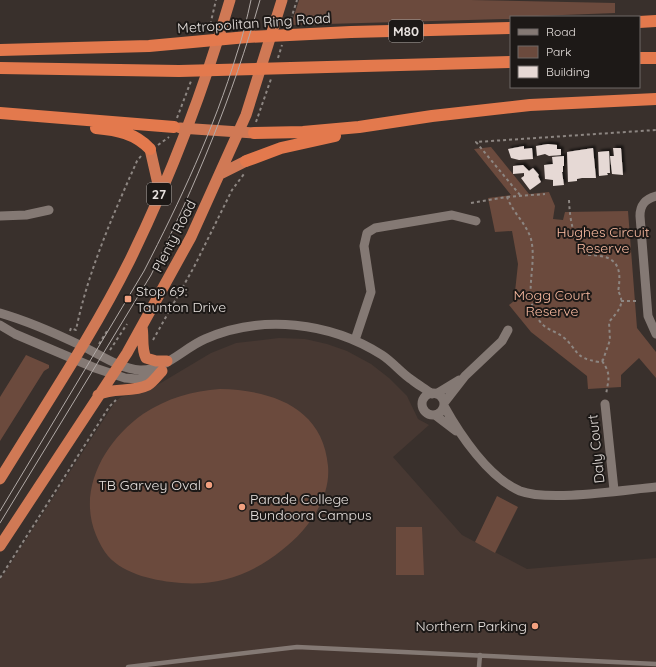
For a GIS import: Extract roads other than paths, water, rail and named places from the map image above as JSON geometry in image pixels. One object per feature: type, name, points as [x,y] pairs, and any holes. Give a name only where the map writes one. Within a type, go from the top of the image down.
[{"type":"highway","name":"Plenty Road","points":[[0,479],[82,346],[129,260],[188,128],[230,0]]},
{"type":"highway","name":"Plenty Road","points":[[0,546],[142,327],[191,237],[222,173],[239,133],[265,58],[282,0]]},
{"type":"highway","points":[[640,22],[656,21]]},
{"type":"highway","name":"Metropolitan Ring Road","points":[[0,50],[149,46],[302,35],[510,28]]},
{"type":"highway","points":[[640,58],[656,58]]},
{"type":"highway","points":[[0,68],[179,70],[510,62]]},
{"type":"highway","points":[[0,113],[239,133],[303,132],[359,127],[432,116],[530,105],[656,99]]},
{"type":"highway","points":[[222,173],[246,161],[306,142],[432,116]]},
{"type":"highway","points":[[59,119],[82,126],[132,135],[142,140],[150,149],[160,193]]},
{"type":"highway","points":[[142,327],[144,337],[143,350],[146,358],[156,362],[167,361]]},
{"type":"highway","points":[[98,395],[104,392],[135,389],[147,385],[162,372]]},
{"type":"street","points":[[656,196],[647,199],[640,208],[646,300],[650,323],[656,334]]},
{"type":"street","points":[[0,216],[34,214],[49,210]]},
{"type":"street","points":[[355,340],[371,292],[364,246],[367,233],[376,228],[452,215],[476,221]]},
{"type":"street","points":[[0,313],[30,322],[119,364],[142,370],[149,369],[167,361],[204,339],[232,329],[276,324],[305,326],[334,332],[355,340],[384,356],[411,380],[434,394],[442,397],[444,405],[460,434]]},
{"type":"street","points":[[0,326],[15,334],[112,374],[137,380],[162,372],[204,345],[254,326]]},
{"type":"street","points":[[435,415],[441,412],[444,405],[465,376],[502,341],[508,330]]},
{"type":"street","points":[[423,403],[426,396],[434,394],[465,376]]},
{"type":"street","points":[[411,380],[426,412],[435,415],[460,434],[492,471],[510,486],[520,491],[549,496],[656,487]]},
{"type":"street","name":"Daly Court","points":[[605,404],[614,490]]},
{"type":"lane","points":[[128,667],[297,647],[480,655],[598,664],[656,664]]},
{"type":"lane","points":[[479,667],[480,655]]},
{"type":"tram line","points":[[0,511],[144,271],[207,137],[228,81],[241,40],[251,0]]},
{"type":"tram line","points":[[0,523],[151,275],[198,174],[212,140],[237,72],[260,0]]},
{"type":"place","name":"Stop 69: Taunton Drive","points":[[128,299]]},
{"type":"place","name":"TB Garvey Oval","points":[[209,485]]},
{"type":"place","name":"Parade College Bundoora Campus","points":[[242,507]]},
{"type":"place","name":"Northern Parking","points":[[535,626]]},
{"type":"park label","name":"Hughes Circuit Reserve","points":[[603,240]]},
{"type":"park label","name":"Mogg Court Reserve","points":[[552,304]]}]
